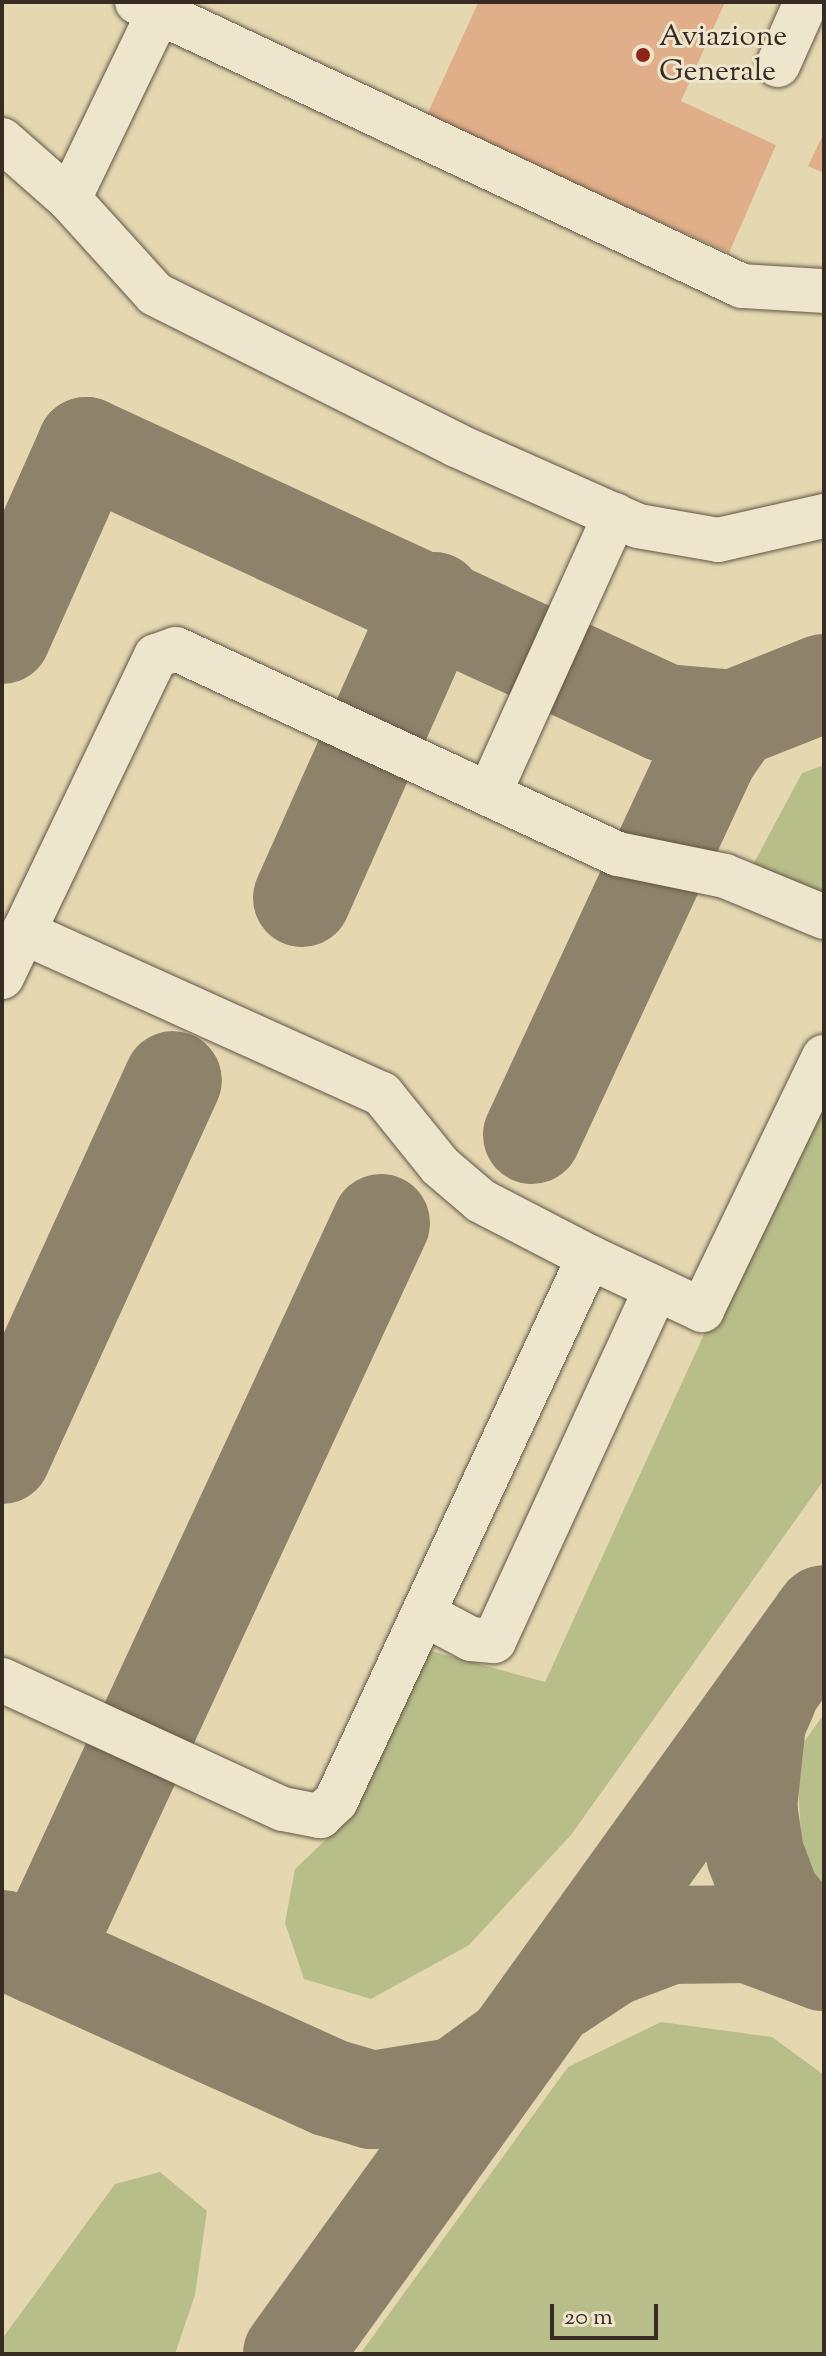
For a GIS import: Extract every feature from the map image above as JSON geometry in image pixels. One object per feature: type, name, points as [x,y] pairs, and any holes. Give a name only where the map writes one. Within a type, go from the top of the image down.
[{"type":"lane","points":[[778,65],[806,2]]},
{"type":"lane","points":[[69,199],[148,7],[742,286],[824,291]]},
{"type":"lane","points":[[2,140],[69,199],[155,294],[205,324],[615,515],[718,540],[824,516]]},
{"type":"lane","points":[[489,794],[615,515]]},
{"type":"lane","points":[[2,977],[156,656],[176,649],[618,854],[725,876],[824,917]]},
{"type":"lane","points":[[23,932],[382,1094],[440,1166],[481,1201],[589,1257],[702,1310],[824,1057]]},
{"type":"lane","points":[[2,1680],[283,1809],[320,1816],[336,1801],[589,1257]]},
{"type":"lane","points":[[424,1614],[471,1639],[494,1641],[656,1289]]},
{"type":"green space","points":[[824,765],[824,911],[747,876],[802,773]]},
{"type":"green space","points":[[824,1072],[824,1480],[571,1835],[469,1945],[371,1999],[304,1979],[285,1923],[295,1869],[334,1832],[420,1648],[545,1682]]},
{"type":"green space","points":[[824,1714],[824,1889],[802,1850],[796,1753]]},
{"type":"green space","points":[[661,2022],[772,2037],[824,2075],[824,2354],[360,2354],[568,2067]]},
{"type":"green space","points":[[160,2172],[207,2211],[195,2295],[175,2354],[2,2354],[2,2339],[115,2184]]},
{"type":"building","points":[[725,2],[681,101],[776,145],[729,253],[426,117],[478,3]]},
{"type":"building","points":[[824,133],[824,173],[808,166]]},
{"type":"taxiway","points":[[2,635],[86,446],[665,713],[733,719],[824,683]]},
{"type":"taxiway","points":[[302,898],[434,601]]},
{"type":"taxiway","points":[[532,1135],[708,755],[733,719]]},
{"type":"taxiway","points":[[2,1455],[173,1080]]},
{"type":"taxiway","points":[[41,1957],[381,1223]]},
{"type":"taxiway","points":[[292,2354],[824,1614]]},
{"type":"taxiway","points":[[768,1697],[757,1722],[748,1806],[755,1854],[771,1897],[824,1962]]},
{"type":"taxiway","points":[[559,1991],[609,1958],[670,1935],[749,1934],[824,1962]]},
{"type":"taxiway","points":[[2,1939],[331,2088],[372,2100],[458,2086],[510,2048]]},
{"type":"place","name":"Aviazione Generale","points":[[643,55]]}]
